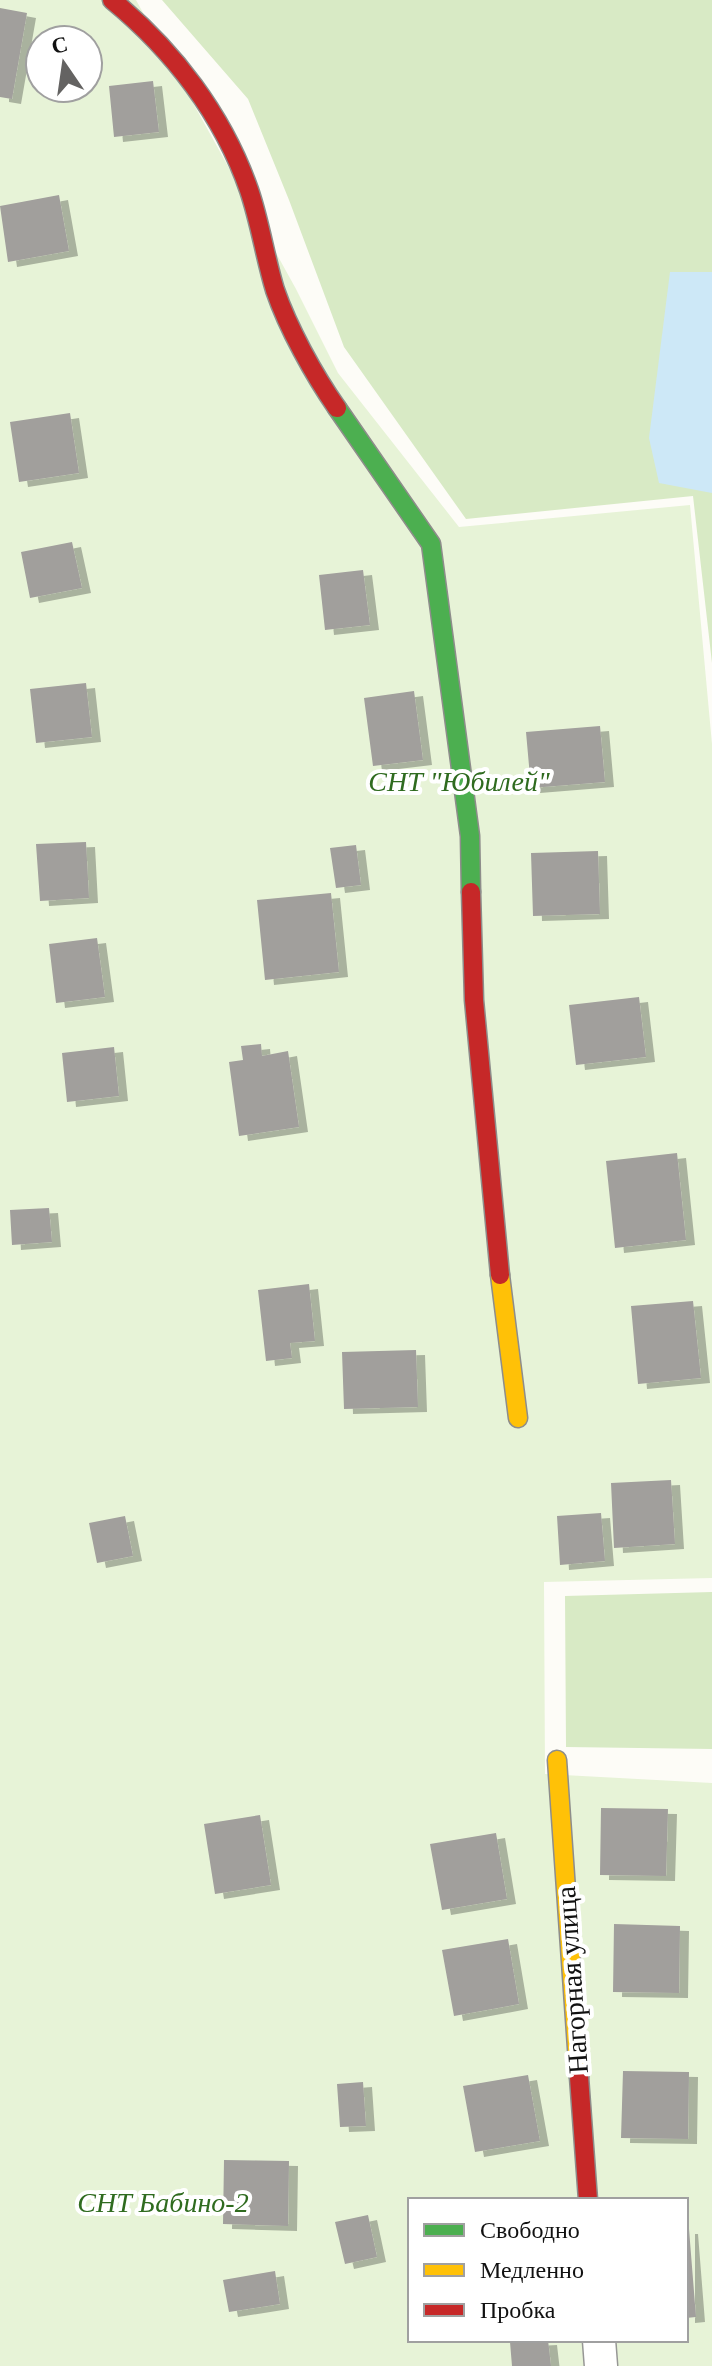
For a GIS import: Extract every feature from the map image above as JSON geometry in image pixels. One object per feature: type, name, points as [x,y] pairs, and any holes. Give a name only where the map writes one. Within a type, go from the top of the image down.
[{"type":"street","points":[[112,0],[145,27],[213,110],[249,189],[276,292],[317,380],[431,544],[470,836],[474,1000],[501,1291],[518,1418]]},
{"type":"street","name":"Нагорная улица","points":[[557,1760],[588,2198]]},
{"type":"street","points":[[599,2342],[601,2366]]},
{"type":"green space","points":[[0,0],[136,0],[296,289],[338,373],[459,527],[690,505],[712,744],[712,1578],[544,1582],[545,1774],[712,1783],[712,2366],[0,2366]]},
{"type":"green space","points":[[162,0],[712,0],[712,663],[693,496],[466,519],[344,347],[248,99]]},
{"type":"green space","points":[[712,1592],[712,1749],[566,1747],[565,1596]]},
{"type":"water","points":[[670,272],[712,272],[712,493],[659,483],[649,438]]},
{"type":"building","points":[[0,8],[27,13],[12,99],[0,97]]},
{"type":"building","points":[[153,81],[159,132],[114,137],[109,86]]},
{"type":"building","points":[[59,195],[69,251],[8,262],[0,206]]},
{"type":"building","points":[[70,413],[79,473],[19,482],[10,422]]},
{"type":"building","points":[[72,542],[82,588],[30,598],[21,552]]},
{"type":"building","points":[[363,570],[370,625],[325,630],[319,575]]},
{"type":"building","points":[[86,683],[92,737],[36,743],[30,689]]},
{"type":"building","points":[[414,691],[423,760],[373,766],[364,698]]},
{"type":"building","points":[[600,726],[605,782],[531,788],[526,732]]},
{"type":"building","points":[[86,842],[89,898],[40,901],[36,844]]},
{"type":"building","points":[[356,845],[361,885],[336,888],[330,848]]},
{"type":"building","points":[[598,851],[600,914],[533,916],[531,853]]},
{"type":"building","points":[[331,893],[339,972],[265,980],[257,900]]},
{"type":"building","points":[[97,938],[105,997],[56,1003],[49,944]]},
{"type":"building","points":[[639,997],[646,1057],[576,1065],[569,1005]]},
{"type":"building","points":[[261,1044],[262,1056],[288,1051],[299,1127],[239,1136],[229,1062],[243,1060],[241,1046]]},
{"type":"building","points":[[114,1047],[119,1096],[67,1102],[62,1053]]},
{"type":"building","points":[[677,1153],[686,1240],[615,1248],[606,1161]]},
{"type":"building","points":[[49,1208],[52,1242],[12,1245],[10,1210]]},
{"type":"building","points":[[309,1284],[315,1341],[290,1343],[292,1358],[266,1361],[258,1290]]},
{"type":"building","points":[[693,1301],[701,1378],[638,1384],[631,1306]]},
{"type":"building","points":[[416,1350],[418,1407],[344,1409],[342,1352]]},
{"type":"building","points":[[671,1480],[675,1544],[614,1548],[611,1483]]},
{"type":"building","points":[[601,1513],[605,1561],[560,1565],[557,1516]]},
{"type":"building","points":[[125,1516],[133,1556],[97,1563],[89,1523]]},
{"type":"building","points":[[601,1808],[668,1809],[666,1876],[600,1875]]},
{"type":"building","points":[[260,1815],[271,1885],[215,1894],[204,1824]]},
{"type":"building","points":[[496,1833],[507,1899],[442,1910],[430,1844]]},
{"type":"building","points":[[614,1924],[680,1926],[679,1993],[613,1992]]},
{"type":"building","points":[[508,1939],[519,2004],[454,2016],[442,1950]]},
{"type":"building","points":[[623,2071],[689,2072],[688,2139],[621,2138]]},
{"type":"building","points":[[528,2075],[540,2141],[475,2152],[463,2086]]},
{"type":"building","points":[[363,2082],[366,2126],[340,2127],[337,2084]]},
{"type":"building","points":[[224,2160],[289,2161],[288,2226],[223,2224]]},
{"type":"building","points":[[368,2215],[377,2257],[345,2264],[335,2222]]},
{"type":"building","points":[[688,2229],[689,2229],[696,2317],[688,2318]]},
{"type":"building","points":[[275,2271],[280,2304],[229,2312],[223,2280]]},
{"type":"building","points":[[510,2342],[548,2342],[551,2366],[512,2366]]},
{"type":"traffic: fast","points":[[337,408],[431,544],[470,836],[471,892]]},
{"type":"traffic: slow","points":[[500,1275],[518,1418]]},
{"type":"traffic: slow","points":[[557,1760],[579,2077]]},
{"type":"traffic: jam","points":[[112,0],[175,62],[225,136],[249,190],[280,305],[302,351],[337,408]]},
{"type":"traffic: jam","points":[[471,892],[474,1000],[500,1275]]},
{"type":"traffic: jam","points":[[579,2077],[588,2198]]},
{"type":"park label","name":"СНТ \"Юбилей\"","points":[[459,781]]},
{"type":"park label","name":"СНТ Бабино-2","points":[[163,2202]]}]
